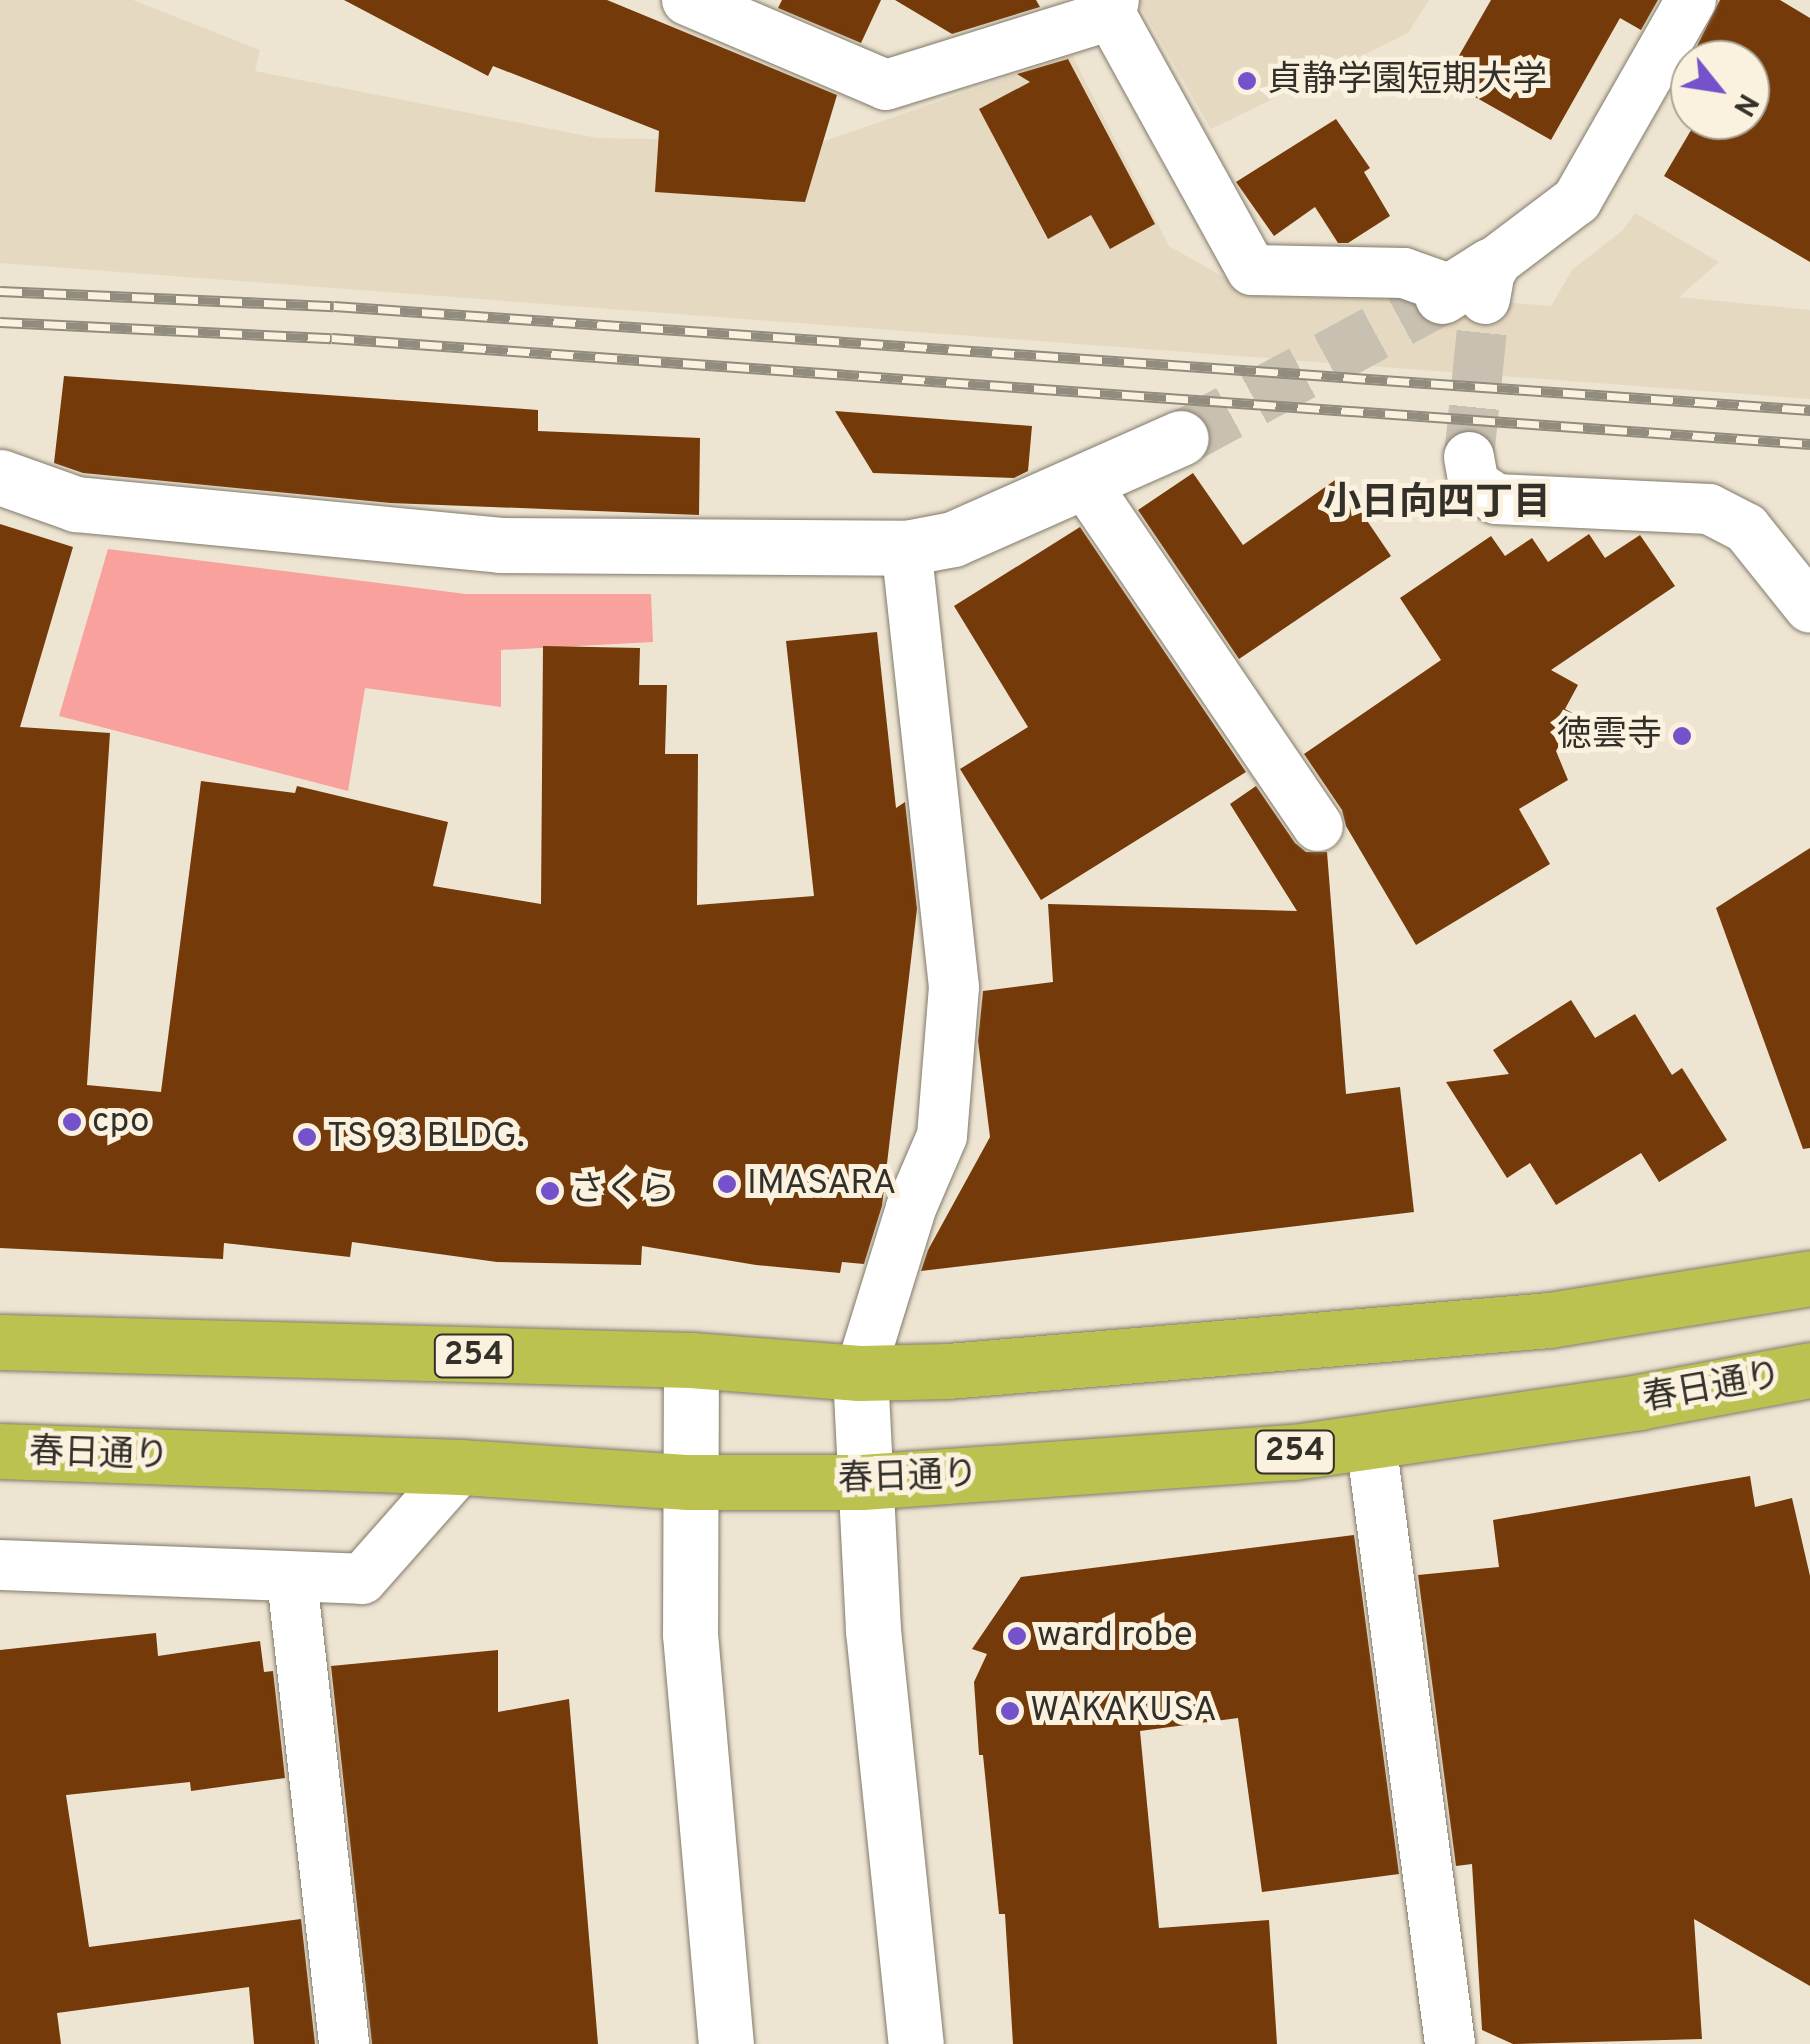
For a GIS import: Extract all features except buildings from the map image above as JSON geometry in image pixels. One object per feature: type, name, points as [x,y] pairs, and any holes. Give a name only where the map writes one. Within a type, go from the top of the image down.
[{"type":"highway","name":"254","points":[[0,1342],[691,1360],[860,1373],[1218,1351],[1548,1320],[1810,1278]]},
{"type":"highway","name":"春日通り","points":[[0,1451],[461,1466],[688,1482],[862,1482],[1294,1452],[1640,1402],[1810,1370]]},
{"type":"street","points":[[687,0],[886,85],[1112,8],[1252,270],[1404,273],[1468,288],[1577,200],[1691,0]]},
{"type":"street","points":[[0,477],[76,504],[499,545],[906,548],[953,539],[1181,438]]},
{"type":"street","points":[[1468,457],[1474,484],[1496,499],[1710,509],[1746,528],[1810,608]]},
{"type":"street","points":[[1084,482],[1318,826]]},
{"type":"street","points":[[906,548],[954,987],[942,1136],[911,1208],[860,1373],[862,1482],[916,2044]]},
{"type":"street","points":[[691,1360],[690,1634],[726,2044]]},
{"type":"street","points":[[1372,1442],[1450,2044]]},
{"type":"street","points":[[0,1564],[362,1579],[461,1466]]},
{"type":"street","points":[[292,1579],[344,2044]]},
{"type":"shaded area","points":[[0,0],[133,0],[260,50],[255,71],[597,138],[822,142],[1072,55],[1169,246],[1229,280],[1551,306],[1572,270],[1623,230],[1635,213],[1719,262],[1679,297],[1810,310],[1810,399],[0,263]]},
{"type":"shaded area","name":"貞静学園短期大学","points":[[1137,0],[1429,0],[1408,33],[1211,129]]},
{"type":"shaded area","points":[[108,549],[466,594],[651,594],[653,642],[501,650],[501,707],[365,688],[348,791],[59,716]]},
{"type":"tunnel","points":[[1181,438],[1442,296]]},
{"type":"tunnel","points":[[1469,457],[1485,299]]},
{"type":"railway","points":[[0,291],[334,306],[1810,410]]},
{"type":"railway","points":[[0,322],[332,338],[1810,444]]},
{"type":"place","name":"貞静学園短期大学","points":[[1247,81]]},
{"type":"place","name":"徳雲寺","points":[[1682,736]]},
{"type":"place","name":"cpo","points":[[72,1122]]},
{"type":"place","name":"TS 93 BLDG.","points":[[307,1137]]},
{"type":"place","name":"IMASARA","points":[[727,1184]]},
{"type":"place","name":"さくら","points":[[550,1191]]},
{"type":"place","name":"ward robe","points":[[1017,1636]]},
{"type":"place","name":"WAKAKUSA","points":[[1010,1711]]},
{"type":"district","name":"小日向四丁目","points":[[1437,505]]}]
